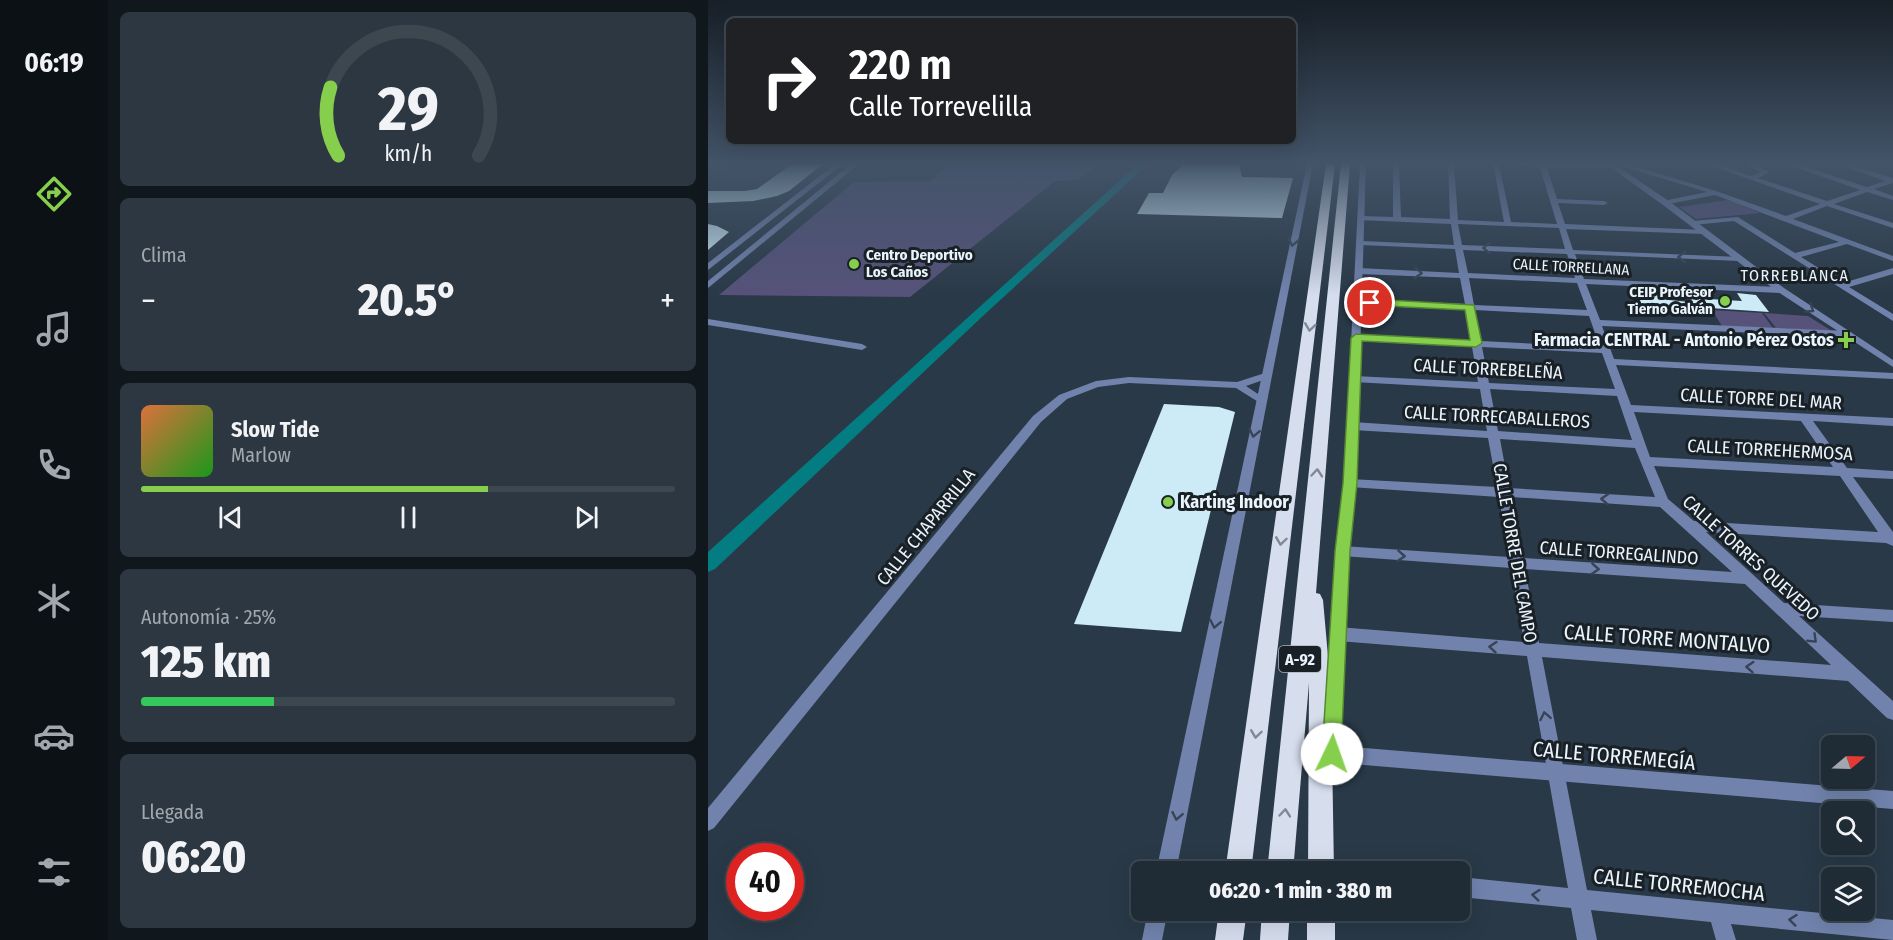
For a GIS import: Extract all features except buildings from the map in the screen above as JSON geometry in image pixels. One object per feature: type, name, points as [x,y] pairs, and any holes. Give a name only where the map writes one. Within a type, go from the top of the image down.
[{"type":"highway","name":"A-92","points":[[1239,861],[1325,208]]},
{"type":"highway","name":"A-92","points":[[1281,861],[1342,208]]},
{"type":"highway","points":[[1310,550],[1320,690],[1321,861]]},
{"type":"highway","points":[[1229,940],[1232,921]]},
{"type":"highway","points":[[1274,940],[1275,921]]},
{"type":"highway","points":[[1322,940],[1323,921]]},
{"type":"street","points":[[708,267],[785,208]]},
{"type":"street","points":[[708,285],[803,208]]},
{"type":"street","points":[[1168,861],[1301,208]]},
{"type":"street","points":[[1327,861],[1342,551],[1350,483],[1362,208]]},
{"type":"street","points":[[1397,208],[1397,220]]},
{"type":"street","name":"CALLE TORRE DEL CAMPO","points":[[1453,208],[1516,564],[1587,940]]},
{"type":"street","points":[[1505,208],[1508,224]]},
{"type":"street","name":"CALLE TORRES QUEVEDO","points":[[1556,208],[1639,444],[1663,502],[1893,712]]},
{"type":"street","points":[[1672,208],[1781,290],[1893,364]]},
{"type":"street","points":[[1756,208],[1893,259]]},
{"type":"street","points":[[1785,219],[1818,208]]},
{"type":"street","points":[[1840,208],[1893,226]]},
{"type":"street","points":[[1362,218],[1704,232]]},
{"type":"street","points":[[1692,223],[1735,219],[1893,318]]},
{"type":"street","points":[[1795,256],[1847,242]]},
{"type":"street","points":[[1361,243],[1740,259]]},
{"type":"street","name":"CALLE TORRELLANA","points":[[1359,270],[1781,290]]},
{"type":"street","points":[[1842,286],[1893,271]]},
{"type":"street","points":[[1358,302],[1470,307],[1594,318],[1848,334]]},
{"type":"street","points":[[708,322],[862,347]]},
{"type":"street","points":[[1356,338],[1605,350]]},
{"type":"street","points":[[1610,362],[1893,376]]},
{"type":"street","name":"CALLE CHAPARRILLA","points":[[708,822],[1037,419],[1063,397],[1096,384],[1129,380],[1238,386],[1265,376]]},
{"type":"street","name":"CALLE TORREBELEÑA","points":[[1354,379],[1621,393]]},
{"type":"street","name":"CALLE CHAPARRILLA","points":[[1238,386],[1260,400]]},
{"type":"street","name":"CALLE TORRE DEL MAR","points":[[1627,408],[1893,422]]},
{"type":"street","points":[[1804,417],[1892,539]]},
{"type":"street","name":"CALLE TORRECABALLEROS","points":[[1353,426],[1639,444]]},
{"type":"street","name":"CALLE TORREHERMOSA","points":[[1646,461],[1893,475]]},
{"type":"street","points":[[1350,483],[1663,502]]},
{"type":"street","points":[[1691,526],[1892,539]]},
{"type":"street","name":"CALLE TORREGALINDO","points":[[1342,551],[1750,579]]},
{"type":"street","points":[[1782,609],[1893,616]]},
{"type":"street","name":"CALLE TORRE MONTALVO","points":[[1338,634],[1850,674]]},
{"type":"street","name":"CALLE TORREMEGÍA","points":[[1332,754],[1893,800]]},
{"type":"street","name":"CALLE TORREMOCHA","points":[[1470,888],[1718,913],[1865,934],[1893,930]]},
{"type":"street","points":[[1718,913],[1726,940]]},
{"type":"street","points":[[1152,940],[1156,921]]},
{"type":"shaded area","name":"Centro Deportivo Los Caños","points":[[823,208],[1021,208],[910,297],[719,295]]},
{"type":"shaded area","points":[[1680,208],[1747,208],[1760,213],[1696,219]]},
{"type":"shaded area","points":[[1712,310],[1762,313],[1773,328],[1722,326]]},
{"type":"shaded area","points":[[1764,313],[1808,316],[1832,331],[1776,328]]},
{"type":"waterway","points":[[708,564],[1095,208]]},
{"type":"place","name":"Centro Deportivo Los Caños","points":[[854,264]]},
{"type":"place","name":"CEIP Profesor Tierno Galván","points":[[1725,301]]},
{"type":"place","name":"Farmacia CENTRAL - Antonio Pérez Ostos","points":[[1846,340]]},
{"type":"place","name":"Karting Indoor","points":[[1168,502]]},
{"type":"district","name":"TORREBLANCA","points":[[1795,275]]},
{"type":"route","points":[[1332,754],[1342,551],[1350,483],[1356,338],[1476,343],[1470,307],[1370,303]]}]
